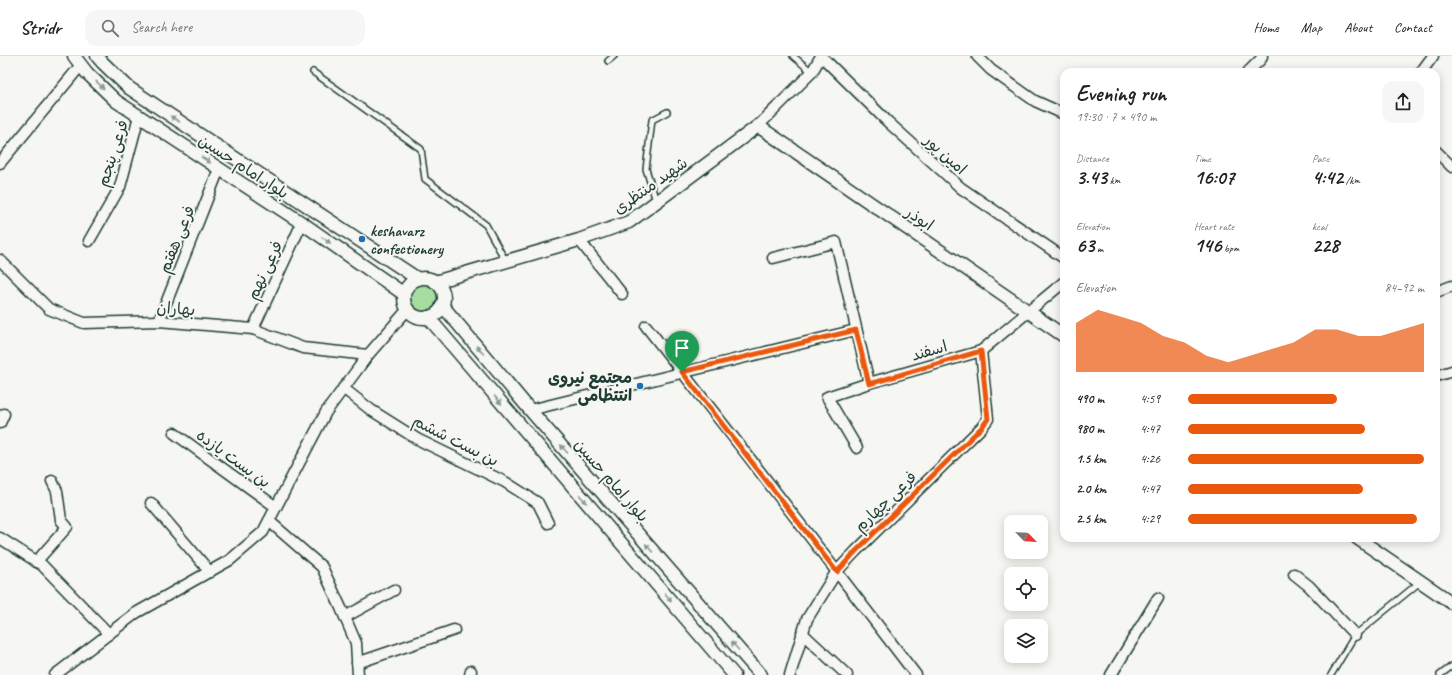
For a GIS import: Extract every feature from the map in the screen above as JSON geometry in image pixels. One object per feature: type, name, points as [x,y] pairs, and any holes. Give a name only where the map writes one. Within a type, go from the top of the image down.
[{"type":"street","name":"بلوار امام حسین","points":[[97,56],[129,88],[418,279]]},
{"type":"street","name":"شهید منتظری","points":[[435,282],[505,260],[579,240],[629,222],[758,126],[812,72],[821,56]]},
{"type":"street","name":"امین پور","points":[[821,56],[888,122],[960,188],[1060,255]]},
{"type":"street","points":[[978,56],[991,70],[1035,101],[1060,112]]},
{"type":"street","points":[[1252,68],[1262,56]]},
{"type":"street","points":[[1424,68],[1433,56]]},
{"type":"street","name":"بلوار امام حسین","points":[[78,61],[87,73],[116,101],[302,223],[404,294]]},
{"type":"street","points":[[0,163],[78,61]]},
{"type":"street","name":"فرعی پنجم","points":[[89,241],[120,187],[139,116]]},
{"type":"street","name":"ابوذر","points":[[758,126],[1060,333]]},
{"type":"street","points":[[1440,155],[1452,167]]},
{"type":"street","name":"فرعی هفتم","points":[[160,321],[220,169]]},
{"type":"street","name":"فرعی نهم","points":[[253,329],[302,223]]},
{"type":"street","points":[[579,240],[622,294]]},
{"type":"street","points":[[773,258],[836,242],[869,384]]},
{"type":"street","name":"بهاران","points":[[0,260],[49,308],[84,323],[160,321],[253,329],[303,348],[368,355]]},
{"type":"street","points":[[424,278],[435,282],[440,286],[444,298],[439,310],[428,317],[417,316],[408,310],[405,305],[404,294],[409,284],[418,279],[424,278]]},
{"type":"street","name":"اسفند","points":[[857,448],[827,397],[981,351],[1060,285]]},
{"type":"street","points":[[1440,290],[1452,286]]},
{"type":"street","name":"بلوار امام حسین","points":[[442,305],[530,410],[761,675]]},
{"type":"street","points":[[55,675],[136,614],[230,560],[263,532],[326,412],[368,355],[408,310]]},
{"type":"street","points":[[428,317],[734,675]]},
{"type":"street","points":[[646,326],[916,675]]},
{"type":"street","points":[[530,410],[856,330]]},
{"type":"street","name":"فرعی چهارم","points":[[790,675],[807,619],[837,572],[856,551],[982,427],[988,419],[981,351]]},
{"type":"street","points":[[1440,375],[1452,371]]},
{"type":"street","name":"بن بست ششم","points":[[343,388],[371,410],[417,439],[505,482],[538,502],[548,523]]},
{"type":"street","name":"بن بست یازده","points":[[174,434],[276,507]]},
{"type":"street","points":[[36,562],[67,527],[61,520],[57,491],[52,481]]},
{"type":"street","points":[[151,503],[210,572]]},
{"type":"street","points":[[269,521],[322,567],[356,643],[358,675]]},
{"type":"street","points":[[0,538],[42,565],[109,634]]},
{"type":"street","points":[[1363,542],[1452,603]]},
{"type":"street","points":[[1294,574],[1309,586],[1354,635]]},
{"type":"street","points":[[345,617],[394,590]]},
{"type":"street","points":[[1111,675],[1158,598]]},
{"type":"street","points":[[358,663],[454,630]]},
{"type":"street","points":[[802,633],[846,675]]},
{"type":"lane","points":[[608,61],[614,56]]},
{"type":"lane","points":[[793,56],[812,72]]},
{"type":"lane","points":[[312,72],[421,149],[425,179],[486,225],[505,260]]},
{"type":"lane","points":[[657,202],[646,169],[652,120],[668,112]]},
{"type":"lane","points":[[1332,675],[1354,635],[1420,582]]},
{"type":"lane","points":[[1440,675],[1452,666]]},
{"type":"green space","points":[[421,282],[427,282],[436,286],[440,298],[436,310],[427,314],[421,314],[412,310],[408,301],[408,295],[412,286]]},
{"type":"place","name":"keshavarz confectionery","points":[[362,239]]},
{"type":"place","name":"مجتمع نیروی انتتظامی","points":[[640,386]]},
{"type":"route","points":[[856,330],[869,384],[981,351],[988,419],[982,427],[856,551],[837,572],[682,372],[856,330]]}]
